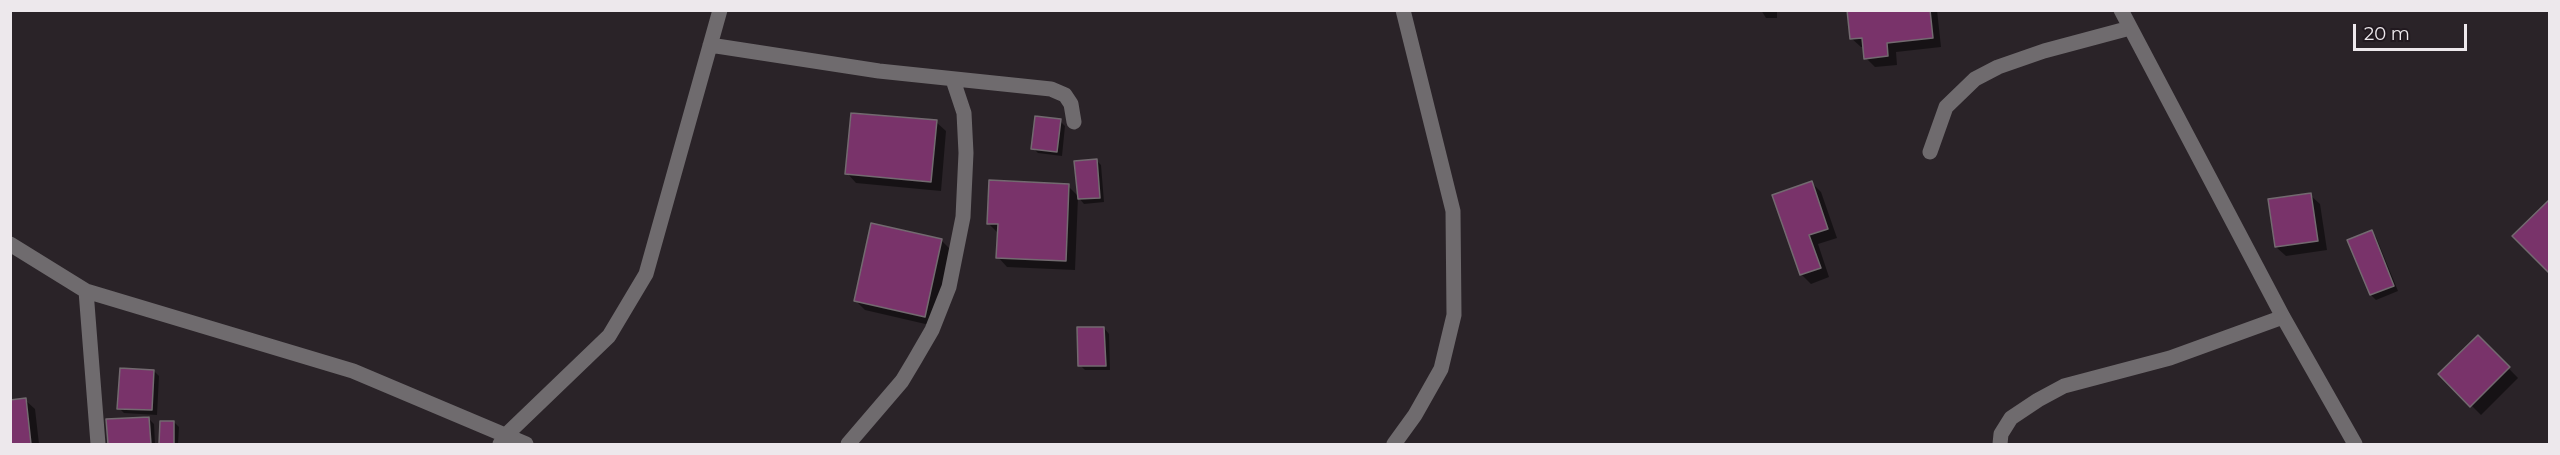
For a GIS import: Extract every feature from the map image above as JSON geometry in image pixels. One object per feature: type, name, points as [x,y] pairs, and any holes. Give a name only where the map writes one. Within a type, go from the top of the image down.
[{"type":"street","points":[[503,440],[609,336],[646,274],[720,10]]},
{"type":"street","points":[[1394,444],[1416,415],[1441,369],[1454,315],[1453,211],[1403,10]]},
{"type":"street","points":[[2121,10],[2283,317],[2355,444]]},
{"type":"street","points":[[1930,152],[1946,107],[1976,79],[1998,67],[2044,51],[2130,28]]},
{"type":"street","points":[[710,45],[879,71],[1051,89],[1065,95],[1071,104],[1074,122]]},
{"type":"street","points":[[848,444],[902,381],[915,361],[932,330],[949,287],[963,217],[966,179],[964,112],[953,80]]},
{"type":"street","points":[[10,244],[86,291],[353,371],[503,440],[526,444]]},
{"type":"street","points":[[86,291],[98,444]]},
{"type":"street","points":[[2000,444],[2001,434],[2011,418],[2064,386],[2170,358],[2283,317]]},
{"type":"building","points":[[1847,10],[1930,10],[1933,38],[1887,43],[1888,56],[1864,59],[1862,38],[1850,39]]},
{"type":"building","points":[[851,113],[937,120],[931,182],[845,174]]},
{"type":"building","points":[[1035,116],[1061,119],[1057,152],[1031,149]]},
{"type":"building","points":[[1097,159],[1100,198],[1078,199],[1074,161]]},
{"type":"building","points":[[989,180],[1069,184],[1066,261],[996,258],[998,224],[987,224]]},
{"type":"building","points":[[1812,181],[1828,229],[1809,235],[1821,268],[1800,275],[1772,195]]},
{"type":"building","points":[[2311,193],[2318,241],[2275,247],[2268,199]]},
{"type":"building","points":[[2550,199],[2550,274],[2512,236]]},
{"type":"building","points":[[871,223],[942,239],[925,317],[854,301]]},
{"type":"building","points":[[2372,230],[2394,286],[2370,295],[2347,240]]},
{"type":"building","points":[[1077,327],[1104,327],[1106,366],[1078,366]]},
{"type":"building","points":[[2478,335],[2510,367],[2470,407],[2438,374]]},
{"type":"building","points":[[120,368],[154,370],[152,410],[117,409]]},
{"type":"building","points":[[26,398],[31,444],[10,444],[10,400]]},
{"type":"building","points":[[149,417],[151,444],[108,444],[106,419]]},
{"type":"building","points":[[160,421],[174,421],[174,444],[159,444]]}]
